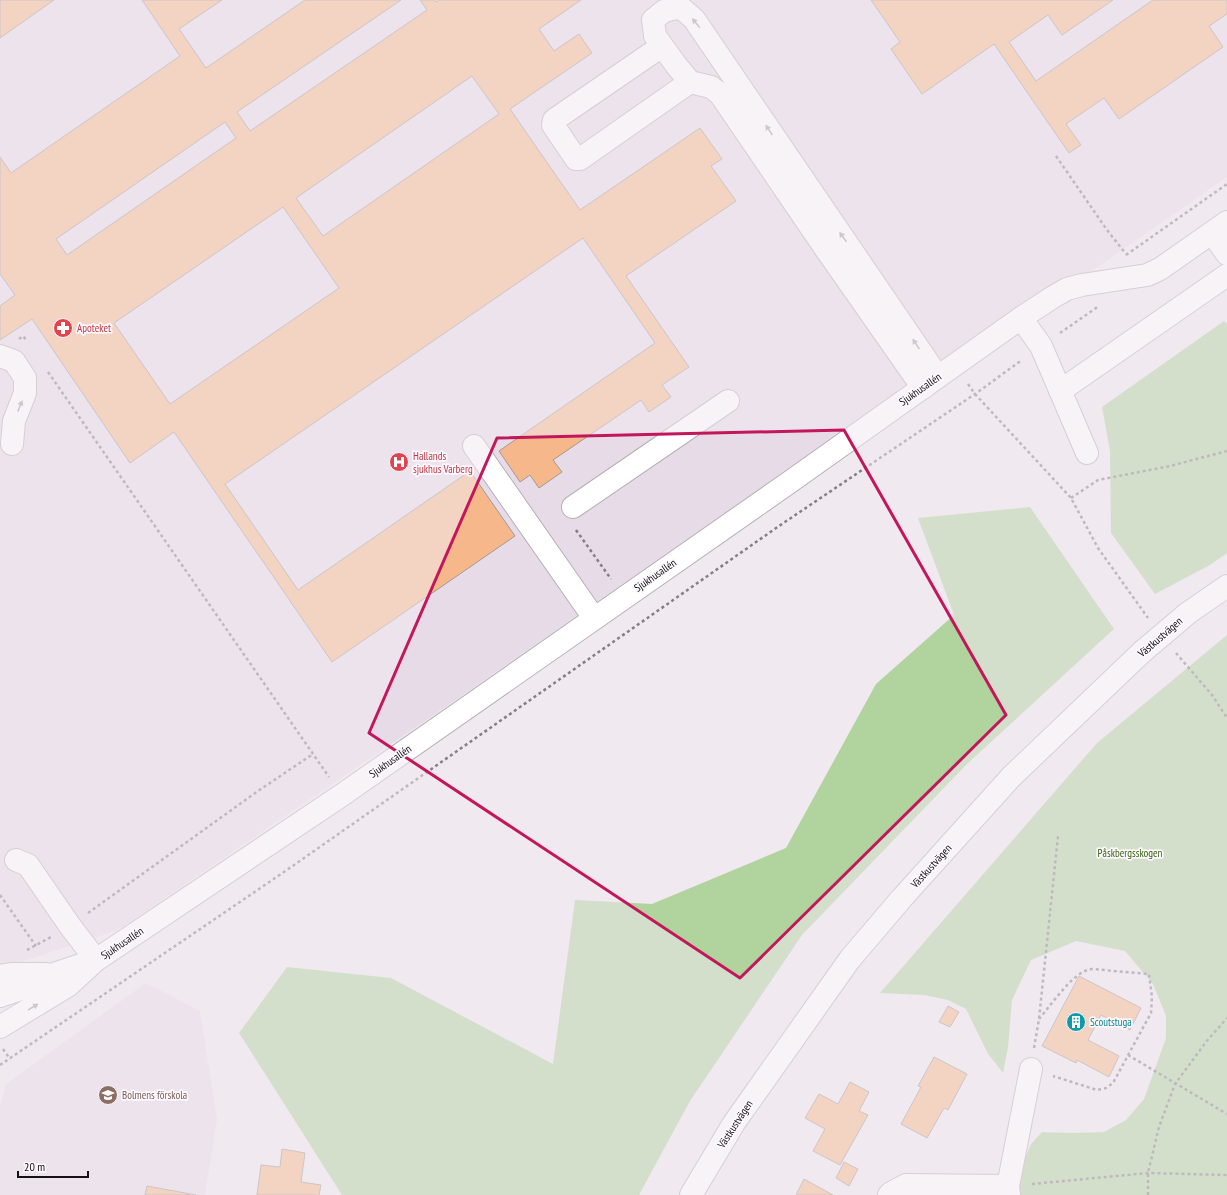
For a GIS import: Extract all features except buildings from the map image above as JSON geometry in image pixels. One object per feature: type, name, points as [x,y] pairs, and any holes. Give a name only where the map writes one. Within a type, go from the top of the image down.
[{"type":"street","points":[[680,7],[694,19],[939,376],[825,248],[720,94],[711,87],[690,82],[676,65],[655,36],[653,20],[664,10],[680,7]]},
{"type":"street","points":[[662,46],[554,120],[553,125],[576,159],[580,159],[690,82]]},
{"type":"street","points":[[1220,228],[1227,254]]},
{"type":"street","name":"Sjukhusallén","points":[[96,960],[342,795],[1053,297],[1082,285],[1147,274],[1160,269],[1220,228]]},
{"type":"street","points":[[1060,391],[1227,275]]},
{"type":"street","points":[[1021,318],[1041,346],[1087,453]]},
{"type":"street","points":[[0,356],[14,361],[25,378],[25,393],[14,421],[12,444]]},
{"type":"street","points":[[573,507],[728,401]]},
{"type":"street","points":[[474,446],[594,618]]},
{"type":"street","name":"Västkustvägen","points":[[691,1195],[734,1123],[850,959],[902,898],[1011,777],[1142,652],[1188,614],[1227,586]]},
{"type":"street","points":[[16,860],[28,865],[70,926],[96,960]]},
{"type":"street","points":[[0,996],[18,990],[54,974],[96,960]]},
{"type":"street","points":[[0,1027],[69,985],[96,960]]},
{"type":"street","points":[[0,976],[11,974],[54,974]]},
{"type":"street","points":[[889,1195],[906,1185],[1008,1191],[1031,1069]]},
{"type":"path","points":[[1056,156],[1107,230],[1126,254]]},
{"type":"path","points":[[0,1065],[284,872],[779,526],[975,394],[1041,346],[1093,311],[1103,303],[1118,265],[1126,254],[1227,184]]},
{"type":"path","points":[[18,340],[23,336],[28,343]]},
{"type":"path","points":[[46,369],[314,754],[358,820]]},
{"type":"path","points":[[939,376],[975,394],[1071,498],[1098,548],[1153,624]]},
{"type":"path","points":[[1071,498],[1098,480],[1170,466],[1227,451]]},
{"type":"path","points":[[573,507],[567,514],[568,519],[642,622]]},
{"type":"path","points":[[1171,647],[1212,695],[1227,718]]},
{"type":"path","points":[[0,895],[36,946],[70,926],[258,791],[314,754]]},
{"type":"path","points":[[1040,1018],[1078,974],[1085,970],[1092,969],[1149,974],[1152,997],[1151,1014],[1113,1083],[1106,1088],[1097,1090],[1031,1069],[1040,1018],[1058,836]]},
{"type":"path","points":[[1148,1195],[1148,1173],[1159,1127],[1175,1084],[1206,1042],[1227,1018]]},
{"type":"path","points":[[0,1045],[10,1058]]},
{"type":"path","points":[[1128,1055],[1227,1114]]},
{"type":"path","points":[[1008,1191],[1148,1173],[1227,1175]]},
{"type":"highlighted area","points":[[844,430],[1006,715],[740,978],[369,733],[497,438]]},
{"type":"shaded area","name":"Hallands sjukhus Varberg","points":[[0,0],[1227,0],[1227,177],[1089,273],[1062,280],[431,717],[121,928],[0,968]]},
{"type":"shaded area","name":"Bolmens förskola","points":[[146,983],[200,1011],[217,1119],[205,1195],[0,1195],[0,1106],[6,1084]]},
{"type":"green space","points":[[1224,321],[1227,324],[1227,553],[1210,565],[1155,594],[1111,533],[1110,451],[1102,407]]},
{"type":"green space","points":[[1030,507],[1114,629],[967,764],[802,935],[690,1101],[639,1195],[342,1195],[239,1033],[287,967],[391,978],[553,1064],[575,900],[652,904],[786,848],[876,684],[954,615],[918,518]]},
{"type":"green space","name":"Påskbergsskogen","points":[[1227,635],[1227,1195],[1020,1195],[1020,1170],[1031,1144],[1042,1132],[1104,1132],[1126,1120],[1144,1099],[1166,1038],[1166,1016],[1153,984],[1125,951],[1076,941],[1031,960],[1012,1000],[1008,1047],[1003,1073],[988,1054],[966,1009],[948,1000],[924,995],[880,993],[1097,743]]},
{"type":"place","name":"Apoteket","points":[[63,328]]},
{"type":"place","name":"Hallands sjukhus Varberg","points":[[399,462]]},
{"type":"place","name":"Scoutstuga","points":[[1076,1022]]},
{"type":"place","name":"Bolmens förskola","points":[[108,1095]]}]
